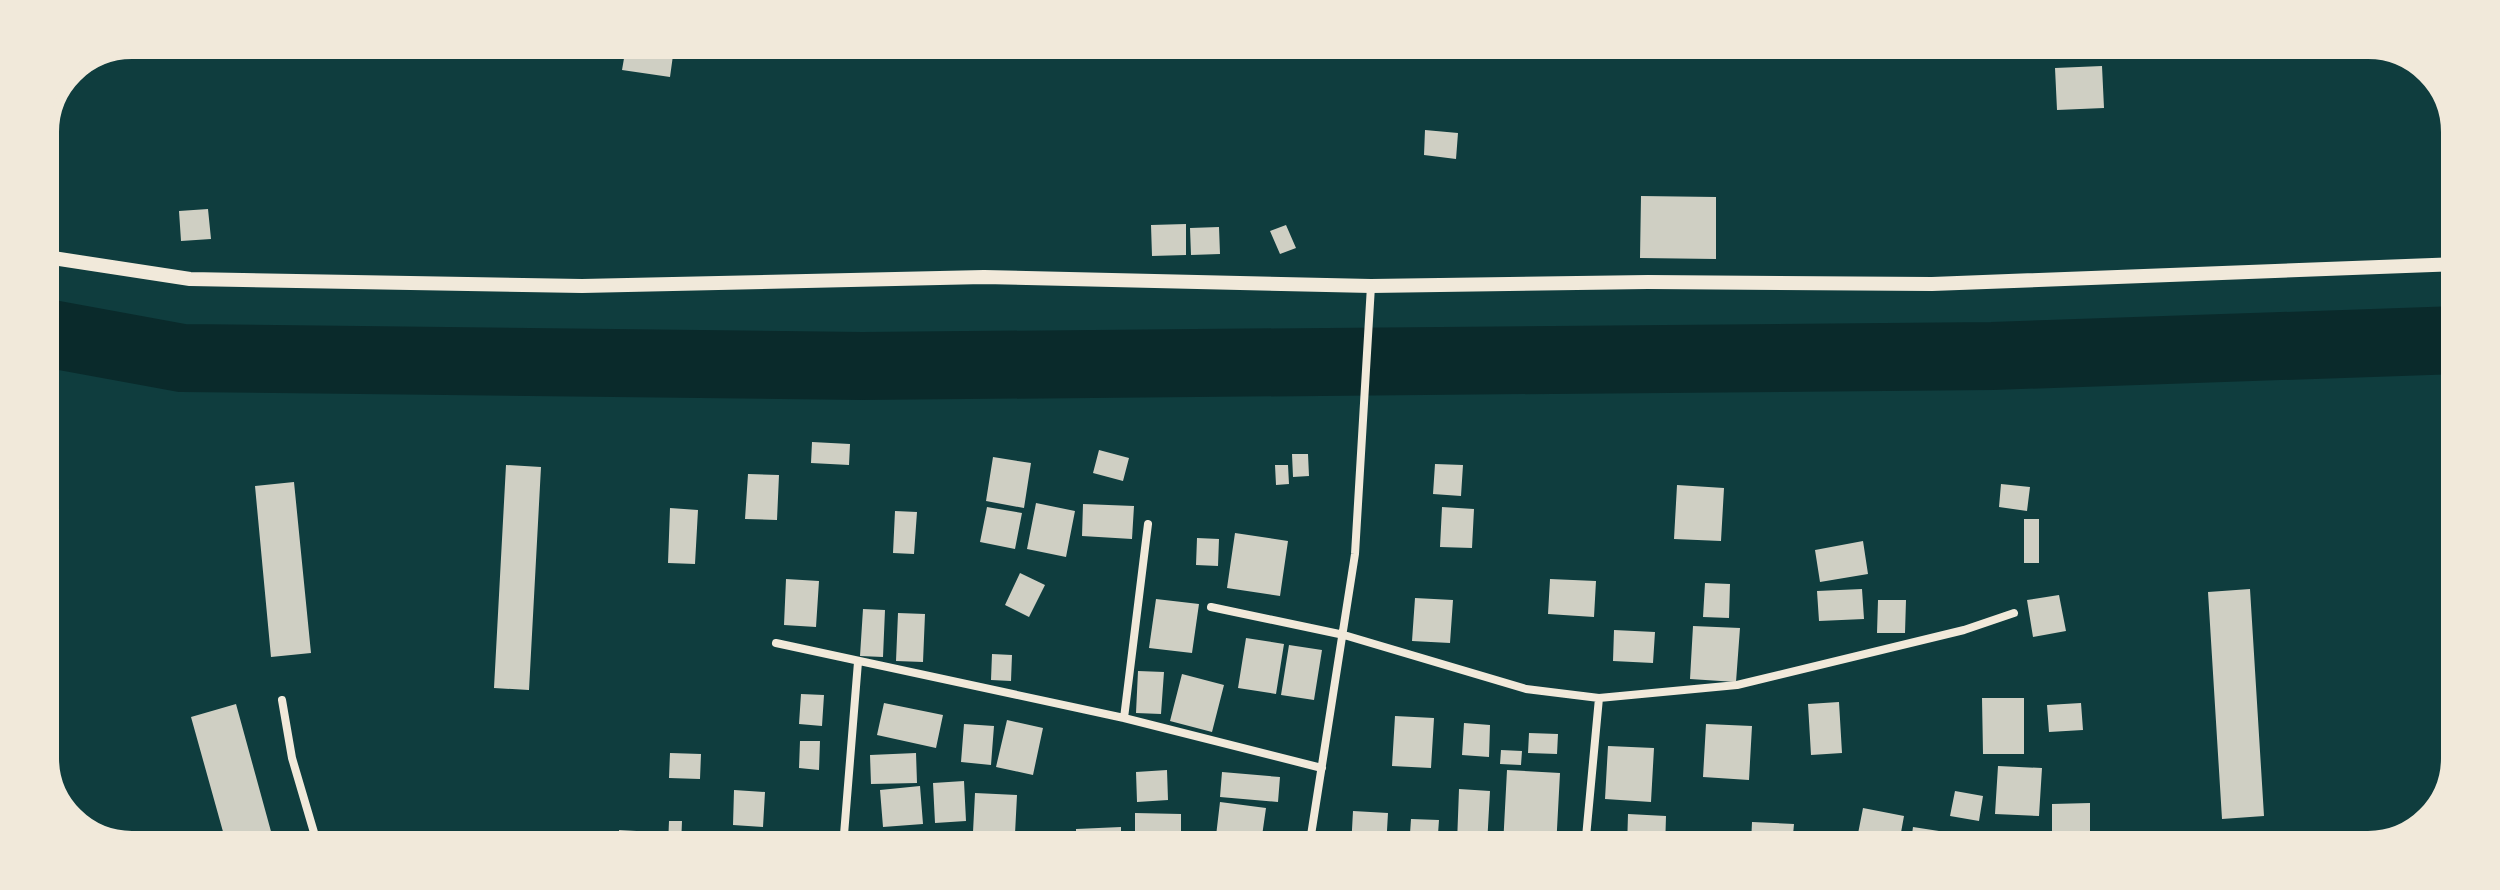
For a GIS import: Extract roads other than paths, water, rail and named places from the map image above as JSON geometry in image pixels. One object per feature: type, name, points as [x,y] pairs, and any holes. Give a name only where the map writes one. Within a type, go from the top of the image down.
[{"type":"street","points":[[54,258],[190,279],[582,286],[984,277],[1371,286],[1648,282],[1932,284],[2446,264]]},
{"type":"street","points":[[1311,836],[1355,554],[1371,286]]},
{"type":"street","points":[[1124,718],[1148,524]]},
{"type":"street","points":[[1211,607],[1344,635],[1473,676],[1526,689],[1599,698],[1737,685],[1964,630],[2014,613]]},
{"type":"street","points":[[776,643],[1124,718],[1322,768]]},
{"type":"street","points":[[844,836],[858,662]]},
{"type":"street","points":[[1586,836],[1599,698]]},
{"type":"street","points":[[282,700],[292,758],[315,836]]},
{"type":"waterway","points":[[54,335],[182,358],[862,366],[1992,356],[2446,340]]}]
